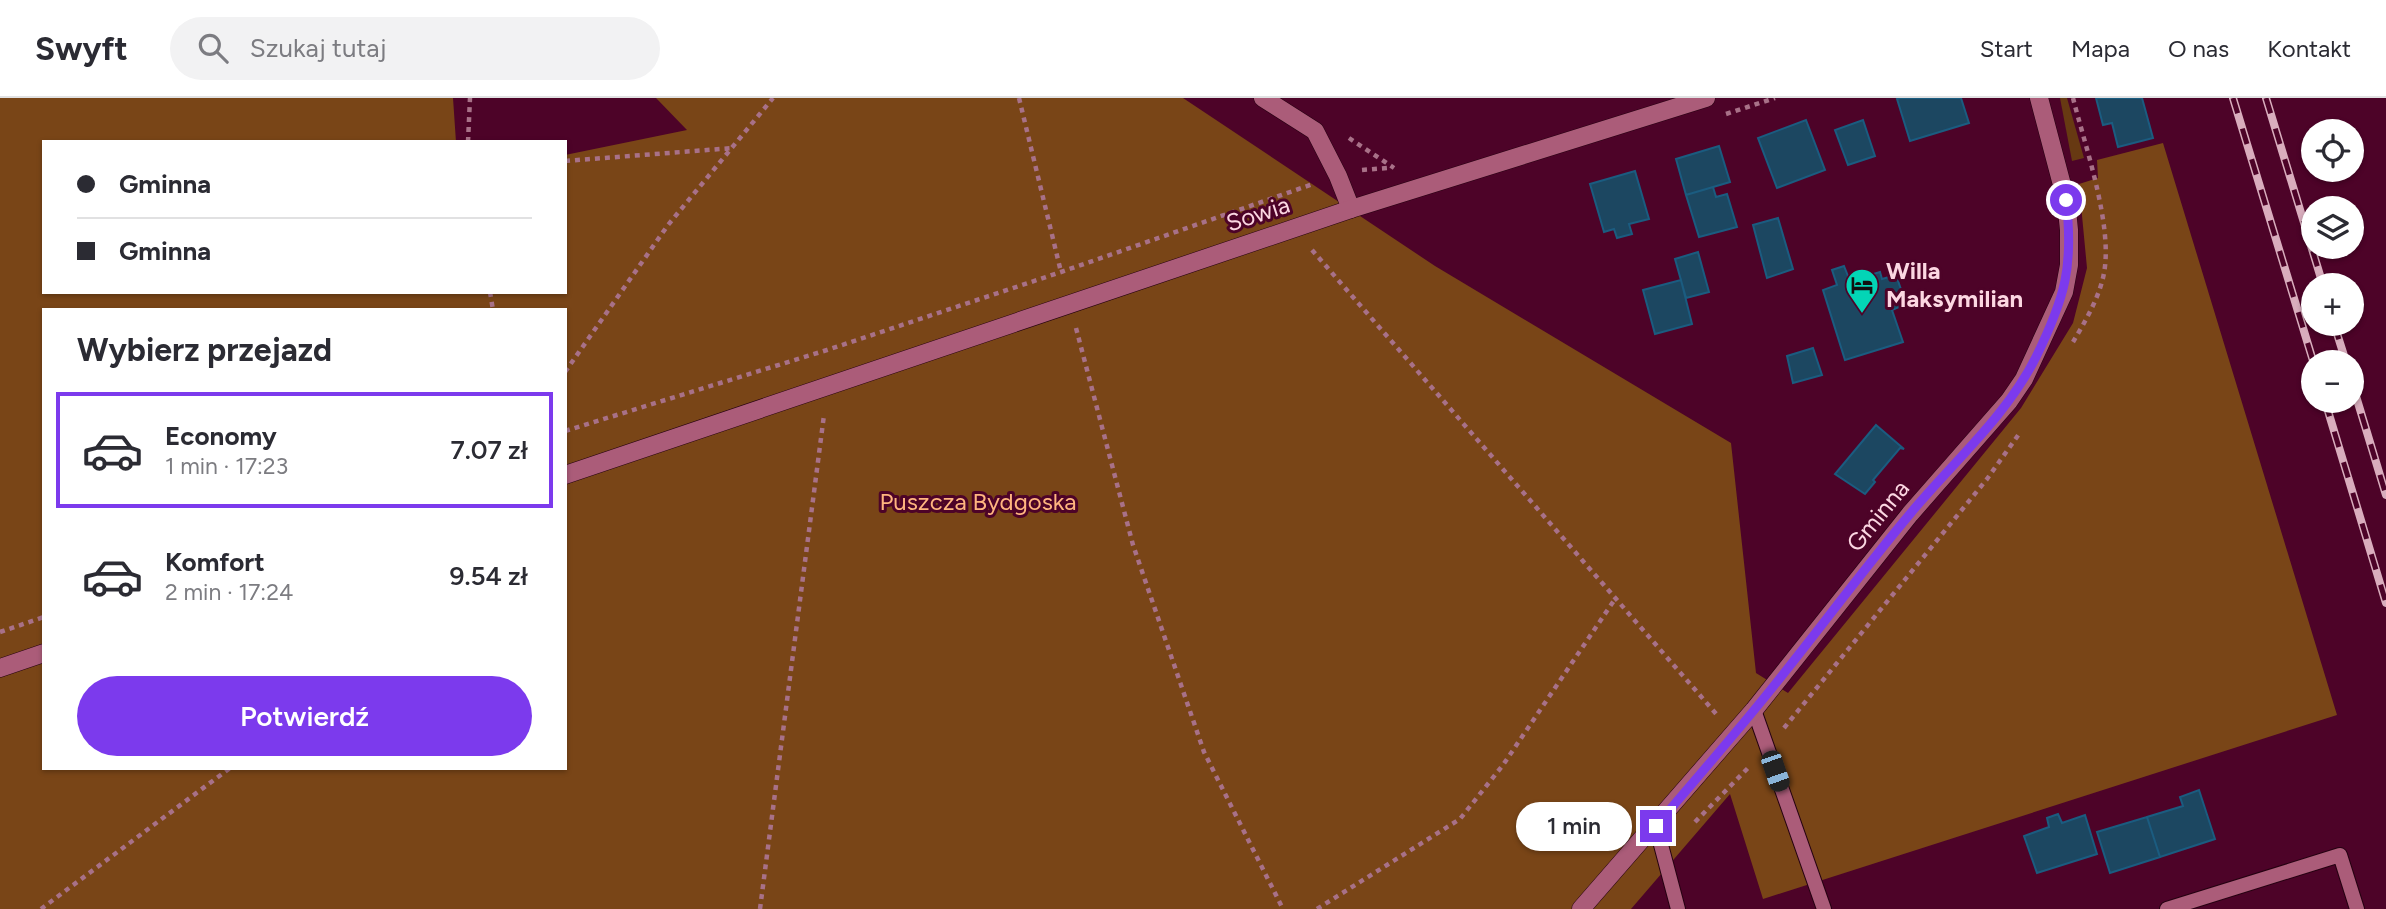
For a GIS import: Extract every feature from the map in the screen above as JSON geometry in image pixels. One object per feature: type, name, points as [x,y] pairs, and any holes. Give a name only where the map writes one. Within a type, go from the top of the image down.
[{"type":"street","points":[[1263,98],[1315,131],[1351,209]]},
{"type":"street","name":"Sowia","points":[[567,474],[1293,228],[1706,98]]},
{"type":"street","name":"Gminna","points":[[1581,909],[1734,734],[1910,514],[2009,401],[2036,356],[2064,292],[2069,265],[2070,230],[2059,168],[2039,98]]},
{"type":"street","points":[[0,668],[42,654]]},
{"type":"lane","points":[[1754,710],[1824,909]]},
{"type":"lane","points":[[1656,826],[1678,909]]},
{"type":"lane","points":[[2166,909],[2340,855],[2357,909]]},
{"type":"path","points":[[468,140],[470,98]]},
{"type":"path","points":[[567,369],[668,225],[773,98]]},
{"type":"path","points":[[1019,98],[1069,303],[1133,545],[1204,752],[1283,909]]},
{"type":"path","points":[[567,161],[733,148]]},
{"type":"path","points":[[567,429],[827,350],[1338,176],[1372,168],[1399,168]]},
{"type":"path","points":[[1293,228],[1734,734]]},
{"type":"path","points":[[760,909],[828,386]]},
{"type":"path","points":[[1317,909],[1460,819],[1503,765],[1615,599]]},
{"type":"path","points":[[0,632],[42,618]]},
{"type":"path","points":[[1664,856],[1768,748]]},
{"type":"path","points":[[41,909],[227,770]]},
{"type":"shaded area","points":[[2060,98],[2067,98],[2084,158],[2072,161]]},
{"type":"green space","name":"Puszcza Bydgoska","points":[[0,98],[453,98],[456,140],[42,140],[42,294],[567,294],[567,155],[687,130],[656,98],[1183,98],[1435,266],[1731,443],[1756,673],[1788,693],[2021,408],[2073,323],[2087,268],[2079,184],[2098,178],[2097,160],[2163,143],[2337,715],[1763,899],[1730,794],[1631,909],[0,909]]},
{"type":"building","points":[[1961,98],[1969,123],[1910,141],[1897,99]]},
{"type":"building","points":[[2096,98],[2142,98],[2153,138],[2118,147],[2112,123],[2103,125]]},
{"type":"building","points":[[1806,120],[1825,170],[1777,188],[1758,138]]},
{"type":"building","points":[[1863,120],[1875,156],[1848,165],[1835,130]]},
{"type":"building","points":[[1719,146],[1730,182],[1686,195],[1676,159]]},
{"type":"building","points":[[1635,171],[1649,219],[1629,224],[1632,234],[1617,238],[1614,229],[1604,232],[1590,184]]},
{"type":"building","points":[[1713,187],[1716,197],[1727,194],[1737,227],[1699,237],[1686,195]]},
{"type":"building","points":[[1778,218],[1793,269],[1767,278],[1753,225]]},
{"type":"building","points":[[1698,252],[1709,292],[1686,298],[1675,259]]},
{"type":"building","name":"Willa Maksymilian","points":[[1844,266],[1850,281],[1880,272],[1882,279],[1896,275],[1906,304],[1892,310],[1903,342],[1845,360],[1823,290],[1837,285],[1832,270]]},
{"type":"building","points":[[1681,280],[1692,324],[1655,334],[1643,290]]},
{"type":"building","points":[[1813,348],[1822,375],[1793,383],[1787,356]]},
{"type":"building","points":[[1876,425],[1904,449],[1900,448],[1873,480],[1875,482],[1865,494],[1835,474]]},
{"type":"building","points":[[2199,790],[2215,839],[2160,857],[2147,817],[2183,806],[2180,797]]},
{"type":"building","points":[[2058,814],[2062,823],[2085,815],[2097,854],[2037,873],[2024,836],[2049,827],[2047,818]]},
{"type":"building","points":[[2147,817],[2160,857],[2110,873],[2097,832]]},
{"type":"railway","points":[[2233,98],[2310,350]]},
{"type":"railway","points":[[2266,98],[2319,273]]},
{"type":"railway","points":[[2338,336],[2342,350]]},
{"type":"railway","points":[[2329,413],[2386,603]]},
{"type":"railway","points":[[2361,413],[2386,495]]},
{"type":"place","name":"Willa Maksymilian","points":[[1862,315]]},
{"type":"route","points":[[1656,826],[1754,710],[1910,514],[2009,401],[2024,379],[2064,292],[2069,265],[2070,230],[2066,200]]}]
